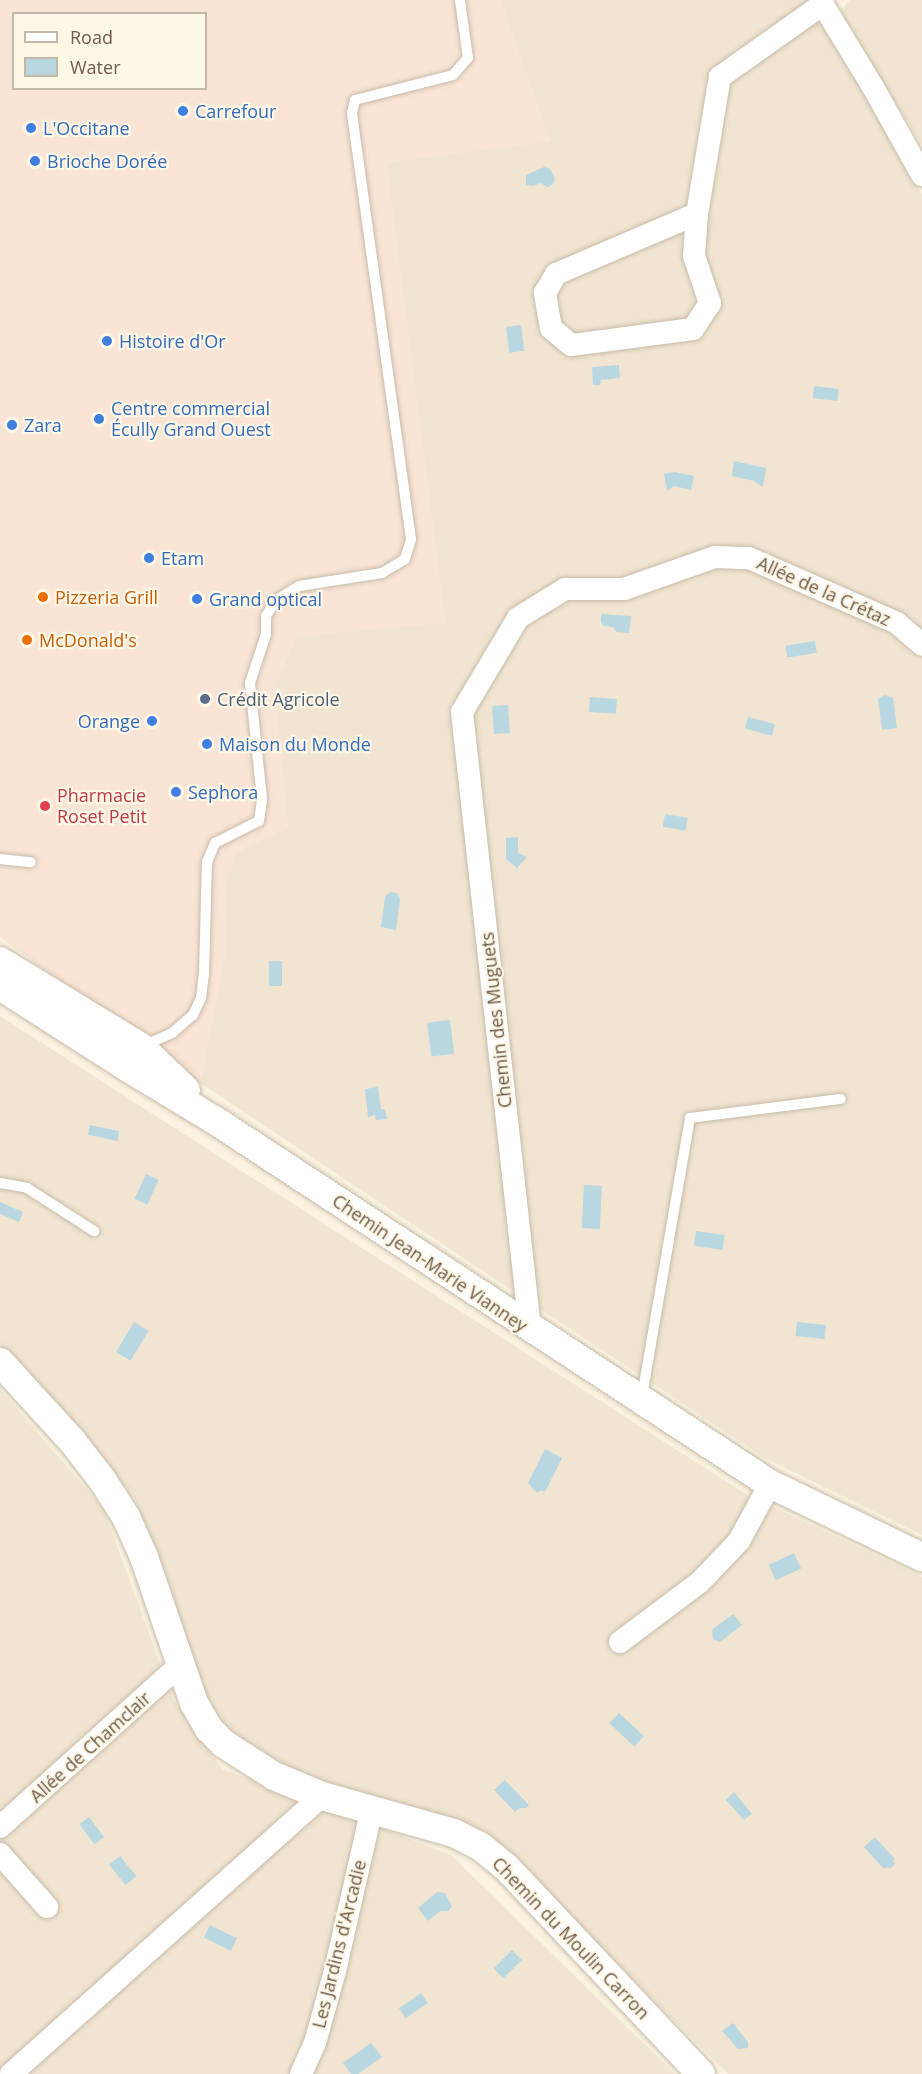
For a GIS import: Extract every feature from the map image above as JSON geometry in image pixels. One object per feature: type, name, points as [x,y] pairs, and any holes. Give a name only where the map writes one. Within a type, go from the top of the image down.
[{"type":"street","points":[[697,214],[556,274],[545,293],[551,328],[571,345],[693,329],[710,303],[694,256],[697,214],[720,77],[821,2],[922,175]]},
{"type":"street","name":"Allée de la Crétaz","points":[[462,712],[518,618],[566,589],[624,590],[715,557],[749,558],[897,623],[922,645]]},
{"type":"street","name":"Chemin des Muguets","points":[[462,712],[530,1329]]},
{"type":"street","name":"Chemin Jean-Marie Vianney","points":[[0,961],[141,1047],[219,1123]]},
{"type":"street","name":"Chemin Jean-Marie Vianney","points":[[0,986],[219,1123],[641,1402],[770,1484],[922,1557]]},
{"type":"street","name":"Chemin du Moulin Carron","points":[[0,1362],[73,1442],[103,1481],[126,1517],[144,1557],[179,1666],[194,1703],[209,1729],[224,1744],[274,1776],[322,1796],[371,1812],[454,1833],[480,1846],[506,1867],[701,2074]]},
{"type":"street","points":[[620,1642],[700,1582],[739,1541],[770,1484]]},
{"type":"street","name":"Allée de Chamclair","points":[[0,1827],[179,1666]]},
{"type":"street","points":[[11,2074],[322,1796]]},
{"type":"street","name":"Les Jardins d'Arcadie","points":[[301,2074],[315,2043],[335,1971],[371,1812]]},
{"type":"street","points":[[0,1854],[47,1907]]},
{"type":"lane","points":[[141,1047],[172,1033],[193,1015],[201,998],[204,974],[207,862],[215,843],[259,821],[262,799],[250,683],[266,633],[266,616],[276,600],[299,586],[382,573],[405,559],[411,539],[352,113],[355,100],[453,75],[468,58],[460,0]]},
{"type":"lane","points":[[3,861],[31,862]]},
{"type":"lane","points":[[641,1402],[690,1118],[842,1099]]},
{"type":"lane","points":[[0,1183],[27,1188],[94,1231]]},
{"type":"shaded area","name":"Centre commercial Écully Grand Ouest","points":[[0,0],[500,0],[550,141],[386,162],[445,622],[297,636],[274,687],[288,827],[237,852],[225,882],[225,953],[200,1083],[0,937]]},
{"type":"shaded area","points":[[500,0],[807,0],[882,121],[922,195],[922,1535],[763,1457],[200,1083],[225,953],[225,882],[237,852],[288,827],[274,687],[297,636],[445,622],[386,162],[550,141]]},
{"type":"shaded area","points":[[850,0],[922,0],[922,145],[839,12]]},
{"type":"shaded area","points":[[0,1016],[744,1493],[922,1577],[922,2074],[728,2074],[482,1830],[278,1766],[220,1725],[188,1664],[134,1497],[0,1344]]},
{"type":"shaded area","points":[[0,1389],[104,1510],[173,1699],[222,1769],[451,1855],[675,2074],[0,2074]]},
{"type":"water","points":[[544,167],[550,169],[555,179],[552,185],[547,187],[541,183],[533,186],[526,185],[526,175]]},
{"type":"water","points":[[521,325],[524,351],[509,353],[506,327]]},
{"type":"water","points":[[619,365],[620,378],[601,380],[600,385],[593,385],[592,367]]},
{"type":"water","points":[[814,386],[839,389],[837,401],[813,398]]},
{"type":"water","points":[[734,461],[766,468],[763,487],[754,481],[732,476]]},
{"type":"water","points":[[675,472],[694,476],[691,490],[674,486],[667,491],[664,474]]},
{"type":"water","points":[[601,614],[631,616],[629,633],[617,632],[613,627],[604,626],[601,622]]},
{"type":"water","points":[[815,641],[817,653],[787,658],[785,646]]},
{"type":"water","points":[[885,695],[893,698],[897,728],[882,730],[878,699]]},
{"type":"water","points":[[590,697],[617,699],[616,714],[589,712]]},
{"type":"water","points":[[508,705],[510,733],[494,734],[492,706]]},
{"type":"water","points":[[748,717],[775,724],[772,736],[745,729]]},
{"type":"water","points":[[665,814],[688,818],[685,831],[663,827]]},
{"type":"water","points":[[518,837],[518,853],[527,857],[517,868],[506,859],[506,838]]},
{"type":"water","points":[[390,892],[397,893],[400,899],[396,930],[381,927],[385,897]]},
{"type":"water","points":[[269,961],[282,961],[282,986],[269,986]]},
{"type":"water","points":[[450,1020],[454,1054],[431,1057],[427,1023]]},
{"type":"water","points":[[378,1087],[381,1109],[385,1109],[387,1119],[376,1120],[375,1115],[368,1117],[365,1089]]},
{"type":"water","points":[[90,1125],[119,1131],[117,1141],[88,1135]]},
{"type":"water","points":[[146,1174],[159,1180],[147,1204],[135,1198]]},
{"type":"water","points":[[584,1185],[602,1186],[600,1229],[582,1228]]},
{"type":"water","points":[[0,1202],[23,1212],[19,1222],[0,1214]]},
{"type":"water","points":[[696,1231],[725,1235],[723,1250],[694,1246]]},
{"type":"water","points":[[134,1322],[149,1331],[131,1361],[116,1352]]},
{"type":"water","points":[[797,1322],[826,1325],[824,1339],[796,1336]]},
{"type":"water","points":[[545,1449],[562,1458],[545,1492],[541,1490],[537,1493],[528,1483]]},
{"type":"water","points":[[794,1553],[801,1568],[776,1580],[769,1565]]},
{"type":"water","points":[[733,1614],[742,1625],[720,1642],[713,1639],[712,1630]]},
{"type":"water","points":[[619,1713],[644,1736],[634,1746],[609,1723]]},
{"type":"water","points":[[505,1780],[529,1805],[526,1808],[520,1808],[515,1812],[494,1790]]},
{"type":"water","points":[[734,1792],[752,1814],[744,1820],[726,1800]]},
{"type":"water","points":[[89,1817],[104,1837],[94,1844],[79,1824]]},
{"type":"water","points":[[875,1837],[895,1859],[893,1861],[895,1864],[890,1869],[887,1867],[884,1869],[864,1847]]},
{"type":"water","points":[[120,1856],[136,1876],[125,1885],[109,1865]]},
{"type":"water","points":[[437,1892],[445,1893],[452,1906],[448,1911],[440,1911],[428,1921],[418,1908]]},
{"type":"water","points":[[210,1925],[237,1938],[231,1951],[204,1938]]},
{"type":"water","points":[[512,1950],[522,1960],[504,1978],[494,1968]]},
{"type":"water","points":[[421,1993],[428,2003],[406,2018],[399,2008]]},
{"type":"water","points":[[733,2023],[748,2042],[748,2048],[738,2049],[722,2031]]},
{"type":"water","points":[[371,2043],[382,2057],[358,2074],[351,2074],[343,2063]]},
{"type":"place","name":"Carrefour","points":[[183,111]]},
{"type":"place","name":"L'Occitane","points":[[31,128]]},
{"type":"place","name":"Brioche Dorée","points":[[35,161]]},
{"type":"place","name":"Histoire d'Or","points":[[107,341]]},
{"type":"place","name":"Centre commercial Écully Grand Ouest","points":[[99,419]]},
{"type":"place","name":"Zara","points":[[12,425]]},
{"type":"place","name":"Etam","points":[[149,558]]},
{"type":"place","name":"Pizzeria Grill","points":[[43,597]]},
{"type":"place","name":"Grand optical","points":[[197,599]]},
{"type":"place","name":"McDonald's","points":[[27,640]]},
{"type":"place","name":"Crédit Agricole","points":[[205,699]]},
{"type":"place","name":"Orange","points":[[152,721]]},
{"type":"place","name":"Maison du Monde","points":[[207,744]]},
{"type":"place","name":"Sephora","points":[[176,792]]},
{"type":"place","name":"Pharmacie Roset Petit","points":[[45,806]]}]
